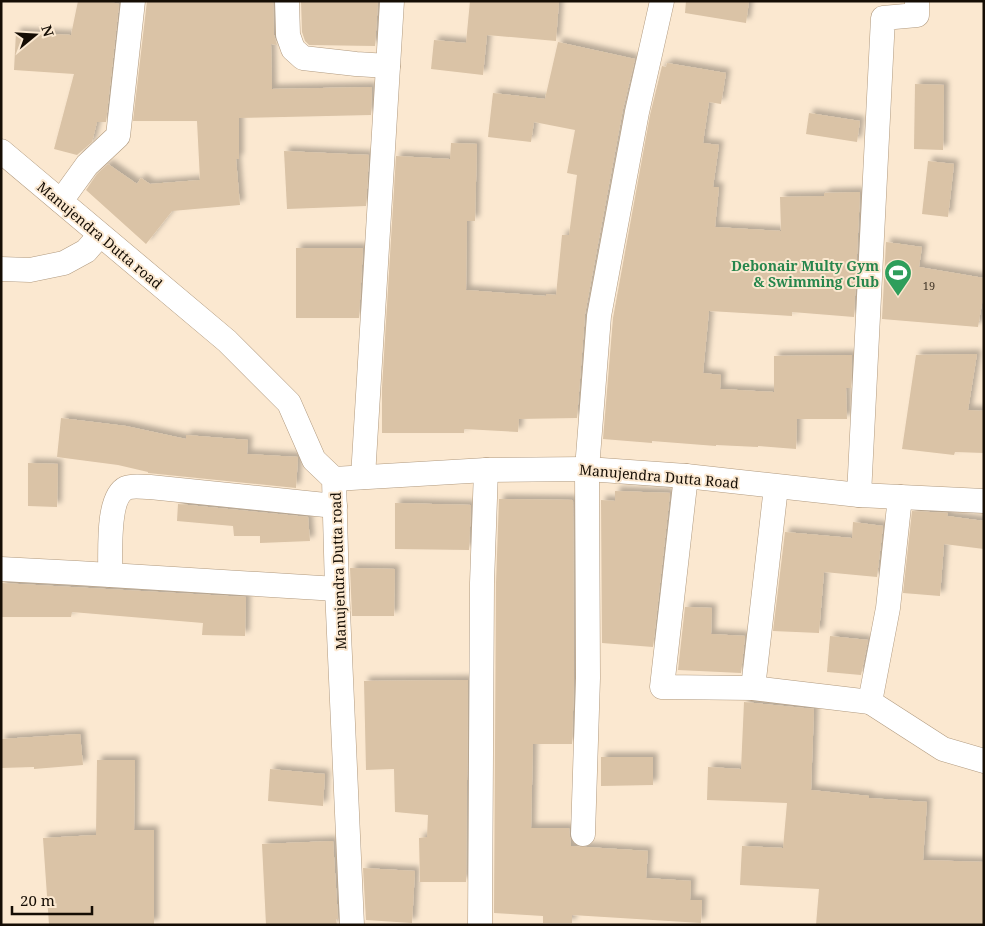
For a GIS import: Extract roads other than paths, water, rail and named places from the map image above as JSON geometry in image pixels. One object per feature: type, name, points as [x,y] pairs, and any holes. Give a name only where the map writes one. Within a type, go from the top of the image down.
[{"type":"street","points":[[61,202],[87,165],[118,136],[133,1]]},
{"type":"street","points":[[288,1],[288,34],[293,48],[302,58],[388,66]]},
{"type":"street","points":[[363,477],[392,1]]},
{"type":"street","points":[[583,834],[588,678],[587,468],[599,316],[637,112],[662,1]]},
{"type":"street","points":[[859,495],[883,18],[918,15],[917,1]]},
{"type":"street","name":"Manujendra Dutta road","points":[[1,151],[227,341],[289,403],[314,460],[334,479],[352,925]]},
{"type":"street","points":[[1,269],[30,270],[64,263],[86,252],[100,235]]},
{"type":"street","name":"Manujendra Dutta Road","points":[[334,479],[486,470],[587,468],[686,476],[859,495],[984,501]]},
{"type":"street","points":[[480,925],[482,583],[486,470]]},
{"type":"street","points":[[686,476],[662,687],[752,688],[870,702],[943,749],[984,761]]},
{"type":"street","points":[[110,576],[111,524],[119,495],[125,488],[134,486],[335,506]]},
{"type":"street","points":[[752,688],[776,486]]},
{"type":"street","points":[[870,702],[888,608],[900,496]]},
{"type":"street","points":[[1,569],[338,589]]},
{"type":"place","name":"Debonair Multy Gym & Swimming Club","points":[[898,297]]}]
